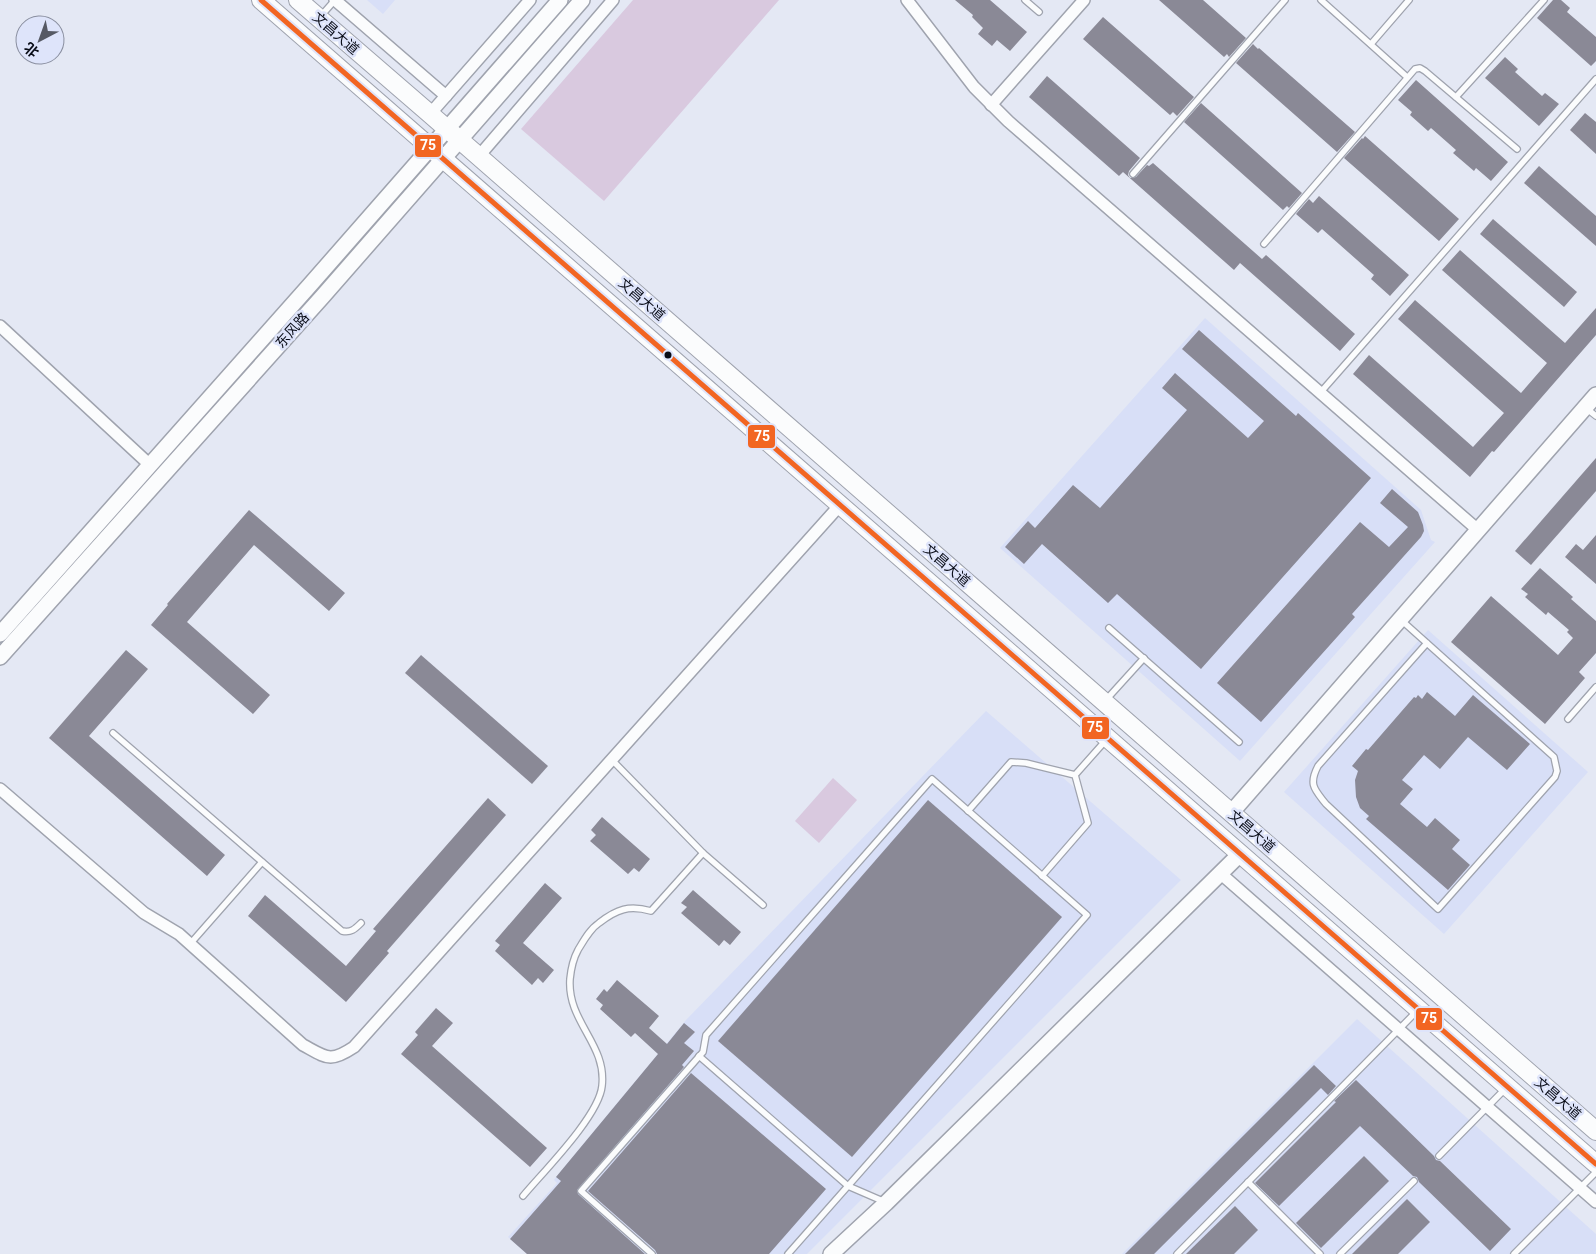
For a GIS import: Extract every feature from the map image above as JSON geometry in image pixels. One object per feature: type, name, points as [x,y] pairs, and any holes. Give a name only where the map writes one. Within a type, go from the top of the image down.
[{"type":"main road","name":"文昌大道","points":[[261,0],[1596,1164]]},
{"type":"main road","name":"文昌大道","points":[[298,0],[1596,1131]]},
{"type":"main road","name":"东风路","points":[[0,656],[323,296],[560,0]]},
{"type":"main road","name":"东风路","points":[[453,134],[582,0]]},
{"type":"main road","name":"东风路","points":[[0,634],[150,465],[437,153]]},
{"type":"main road","points":[[1231,813],[1478,530],[1591,412],[1596,395]]},
{"type":"main road","points":[[831,1254],[886,1203],[1240,854]]},
{"type":"street","points":[[335,0],[446,96]]},
{"type":"street","points":[[430,114],[530,0]]},
{"type":"street","points":[[479,156],[613,0]]},
{"type":"street","points":[[907,0],[974,87],[991,105],[1478,530]]},
{"type":"street","points":[[991,105],[1084,0]]},
{"type":"street","points":[[0,326],[150,465]]},
{"type":"street","points":[[0,789],[144,913],[179,934],[303,1045],[330,1058],[340,1057],[354,1047],[840,505]]},
{"type":"street","points":[[1220,873],[1596,1202]]},
{"type":"lane","points":[[319,18],[335,0]]},
{"type":"lane","points":[[1025,0],[1039,12]]},
{"type":"lane","points":[[1133,174],[1285,0]]},
{"type":"lane","points":[[1321,0],[1407,77]]},
{"type":"lane","points":[[1371,44],[1409,0]]},
{"type":"lane","points":[[1456,97],[1544,0]]},
{"type":"lane","points":[[1264,244],[1415,68],[1420,68],[1517,149]]},
{"type":"lane","points":[[1320,392],[1596,79]]},
{"type":"lane","points":[[1400,619],[1427,643],[1554,757],[1557,771],[1555,777],[1438,910],[1326,804],[1315,791],[1312,782],[1313,774],[1318,766],[1427,643]]},
{"type":"lane","points":[[1109,628],[1239,742]]},
{"type":"lane","points":[[1104,702],[1144,658]]},
{"type":"lane","points":[[1568,719],[1596,687]]},
{"type":"lane","points":[[114,733],[342,931],[354,930],[361,923]]},
{"type":"lane","points":[[1075,775],[1107,738]]},
{"type":"lane","points":[[612,760],[703,853],[763,905]]},
{"type":"lane","points":[[968,811],[1011,762],[1075,775]]},
{"type":"lane","points":[[1042,876],[1088,823],[1075,775]]},
{"type":"lane","points":[[652,1254],[580,1191],[703,1052],[706,1035],[932,779],[1086,915],[788,1254]]},
{"type":"lane","points":[[523,1196],[584,1124],[596,1105],[602,1087],[603,1069],[600,1057],[573,1006],[570,992],[571,970],[576,955],[584,940],[596,925],[611,914],[629,908],[651,912],[703,853]]},
{"type":"lane","points":[[190,944],[262,862]]},
{"type":"lane","points":[[1177,1254],[1419,1010]]},
{"type":"lane","points":[[699,1056],[848,1186],[886,1203]]},
{"type":"lane","points":[[1439,1156],[1508,1087]]},
{"type":"lane","points":[[1514,1254],[1596,1172]]},
{"type":"lane","points":[[1340,1254],[1414,1181]]},
{"type":"lane","points":[[1248,1182],[1320,1254]]},
{"type":"shaded area","points":[[367,0],[395,0],[383,14]]},
{"type":"shaded area","points":[[633,0],[779,0],[604,201],[521,129]]},
{"type":"shaded area","points":[[1205,318],[1421,510],[1431,540],[1435,542],[1240,761],[1000,548]]},
{"type":"shaded area","points":[[1428,630],[1588,772],[1444,934],[1284,792]]},
{"type":"shaded area","points":[[986,711],[1181,880],[807,1254],[527,1254],[508,1237],[557,1183],[554,1180],[556,1177],[686,1020]]},
{"type":"shaded area","points":[[833,778],[857,800],[819,843],[795,821]]},
{"type":"shaded area","points":[[1357,1019],[1596,1234],[1596,1254],[1122,1254]]},
{"type":"building","points":[[955,0],[990,0],[1027,32],[1010,51],[997,40],[992,46],[978,34],[983,28],[972,17],[973,15]]},
{"type":"building","points":[[1159,0],[1203,0],[1246,38],[1229,57],[1227,54],[1224,57]]},
{"type":"building","points":[[1553,0],[1561,0],[1570,8],[1567,12],[1596,37],[1596,61],[1591,66],[1537,18]]},
{"type":"building","points":[[1103,17],[1194,97],[1177,116],[1173,112],[1170,115],[1083,39]]},
{"type":"building","points":[[1253,44],[1355,132],[1337,152],[1236,63]]},
{"type":"building","points":[[1505,57],[1518,69],[1515,72],[1542,96],[1545,93],[1559,104],[1539,126],[1485,78]]},
{"type":"building","points":[[1047,76],[1140,158],[1129,171],[1128,175],[1130,178],[1136,177],[1147,165],[1149,166],[1153,163],[1262,259],[1266,255],[1355,334],[1340,351],[1240,263],[1234,270],[1123,172],[1119,176],[1029,97]]},
{"type":"building","points":[[1416,80],[1508,162],[1491,181],[1476,168],[1474,171],[1453,153],[1456,150],[1431,128],[1428,131],[1410,115],[1412,112],[1398,100]]},
{"type":"building","points":[[1201,103],[1302,193],[1289,208],[1287,206],[1283,210],[1184,122]]},
{"type":"building","points":[[1585,113],[1596,122],[1596,154],[1570,130]]},
{"type":"building","points":[[1365,136],[1459,219],[1439,241],[1344,158]]},
{"type":"building","points":[[1539,166],[1596,216],[1596,246],[1524,183]]},
{"type":"building","points":[[1319,196],[1409,275],[1390,296],[1371,279],[1374,275],[1322,229],[1318,233],[1296,214],[1309,199],[1313,203]]},
{"type":"building","points":[[1493,219],[1577,292],[1564,307],[1480,234]]},
{"type":"building","points":[[1460,250],[1565,343],[1596,308],[1596,335],[1470,477],[1353,374],[1369,355],[1473,447],[1504,413],[1398,319],[1415,300],[1521,393],[1547,363],[1442,270]]},
{"type":"building","points":[[1199,330],[1296,416],[1298,413],[1371,478],[1201,669],[1117,594],[1108,603],[1042,544],[1024,564],[1005,547],[1028,521],[1035,528],[1073,485],[1100,508],[1187,410],[1162,388],[1175,373],[1248,438],[1264,421],[1182,349]]},
{"type":"building","points":[[1596,458],[1596,491],[1531,565],[1515,551]]},
{"type":"building","points":[[1392,489],[1418,512],[1424,531],[1421,537],[1352,614],[1355,617],[1261,722],[1217,683],[1360,522],[1389,547],[1408,527],[1380,503]]},
{"type":"building","points":[[249,510],[345,593],[329,611],[254,545],[187,622],[270,695],[253,714],[151,625]]},
{"type":"building","points":[[1596,535],[1596,584],[1565,557],[1576,544],[1583,550]]},
{"type":"building","points":[[1540,568],[1573,597],[1571,599],[1596,621],[1596,653],[1579,672],[1585,678],[1545,724],[1451,642],[1491,596],[1558,655],[1573,638],[1567,632],[1569,630],[1548,612],[1546,615],[1525,597],[1528,594],[1521,589]]},
{"type":"building","points":[[126,650],[148,669],[89,736],[225,855],[207,876],[49,738]]},
{"type":"building","points":[[421,655],[548,766],[532,784],[405,673]]},
{"type":"building","points":[[1427,692],[1455,716],[1473,695],[1530,744],[1507,770],[1468,737],[1440,769],[1424,755],[1402,780],[1413,789],[1400,804],[1427,827],[1435,818],[1460,840],[1452,849],[1470,865],[1448,890],[1366,819],[1369,816],[1360,808],[1356,797],[1355,780],[1358,771],[1352,766],[1414,697],[1416,698],[1418,695],[1422,699]]},
{"type":"building","points":[[488,798],[506,815],[387,951],[389,953],[346,1002],[248,916],[265,895],[346,966],[376,931],[373,929]]},
{"type":"building","points":[[928,800],[1062,917],[852,1157],[718,1041]]},
{"type":"building","points":[[602,817],[650,859],[639,872],[634,868],[628,874],[590,841],[596,835],[591,830]]},
{"type":"building","points":[[545,883],[562,898],[523,943],[554,970],[543,983],[538,978],[532,985],[495,951],[500,945],[495,941]]},
{"type":"building","points":[[693,890],[741,932],[730,945],[724,940],[719,946],[681,913],[687,907],[681,903]]},
{"type":"building","points":[[617,980],[659,1016],[649,1028],[667,1044],[684,1023],[695,1032],[684,1043],[694,1051],[682,1065],[684,1067],[577,1190],[578,1194],[645,1254],[527,1254],[510,1239],[561,1181],[556,1177],[658,1054],[635,1033],[631,1037],[600,1009],[603,1005],[596,999],[604,989],[607,992]]},
{"type":"building","points":[[436,1008],[453,1023],[432,1046],[547,1148],[530,1167],[401,1054],[418,1035],[415,1032]]},
{"type":"building","points":[[1314,1065],[1336,1086],[1328,1095],[1321,1088],[1154,1254],[1125,1254]]},
{"type":"building","points":[[691,1073],[826,1189],[769,1254],[657,1254],[655,1250],[588,1191]]},
{"type":"building","points":[[1356,1080],[1436,1160],[1440,1161],[1511,1229],[1490,1251],[1419,1182],[1417,1177],[1413,1176],[1360,1126],[1279,1206],[1255,1183]]},
{"type":"building","points":[[1364,1156],[1389,1181],[1321,1248],[1296,1223]]},
{"type":"building","points":[[1407,1199],[1430,1222],[1398,1254],[1352,1254]]},
{"type":"building","points":[[1235,1206],[1258,1230],[1234,1254],[1186,1254]]},
{"type":"transit line","name":"75","points":[[261,0],[1596,1164]]}]
